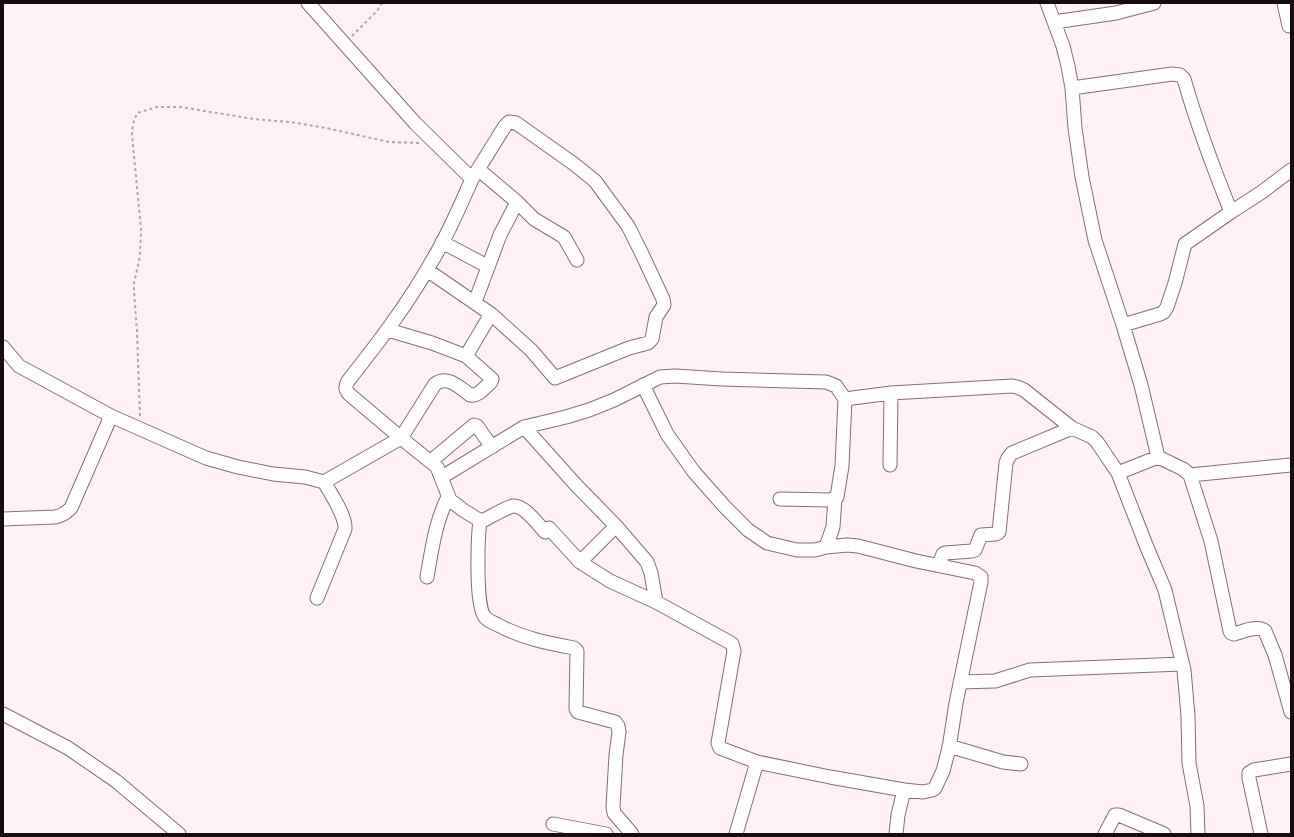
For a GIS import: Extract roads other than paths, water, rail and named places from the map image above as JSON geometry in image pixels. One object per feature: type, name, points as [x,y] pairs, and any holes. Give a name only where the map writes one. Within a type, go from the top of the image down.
[{"type":"street","points":[[308,3],[434,143],[475,174],[517,202],[534,219],[564,237],[577,260]]},
{"type":"street","points":[[1046,3],[1063,46],[1072,88],[1075,128],[1082,177],[1095,240],[1141,385],[1158,457]]},
{"type":"street","points":[[1054,22],[1116,13],[1154,3]]},
{"type":"street","points":[[1284,3],[1289,26]]},
{"type":"street","points":[[1072,88],[1172,74],[1180,75],[1184,79],[1197,125],[1231,212]]},
{"type":"street","points":[[427,270],[491,314],[531,350],[555,378],[629,348],[648,344],[652,339],[656,317],[662,308],[664,301],[628,226],[595,181],[574,164],[516,123],[509,122],[475,174],[427,270],[388,330],[348,381],[346,387],[349,394],[438,467],[448,497],[463,510],[480,520],[484,520],[511,507],[516,507],[529,514],[545,532],[549,528],[580,562],[610,581],[656,602],[732,644],[733,655],[718,747],[722,750],[757,762],[830,777],[922,792],[935,788],[942,771],[949,746],[960,682],[980,589],[981,577],[976,573],[858,546],[847,545],[826,547],[815,550],[797,550],[767,543],[748,530],[694,472],[667,434],[643,386]]},
{"type":"street","points":[[1123,325],[1164,312],[1175,283],[1185,244],[1262,192],[1291,170]]},
{"type":"street","points":[[475,302],[487,266],[500,235],[517,202]]},
{"type":"street","points":[[442,242],[487,266]]},
{"type":"street","points":[[466,356],[491,314]]},
{"type":"street","points":[[3,347],[19,366],[111,416],[206,458],[238,467],[273,474],[305,477],[324,482],[401,438],[438,381],[450,381],[473,396],[477,395],[491,382],[491,378],[466,356],[388,330]]},
{"type":"street","points":[[442,477],[524,427],[589,410],[614,400],[660,377],[675,376],[826,382],[836,386],[845,399],[842,466],[839,493],[836,498],[833,527],[826,547]]},
{"type":"street","points":[[845,399],[891,393],[1012,386],[1024,390],[1072,428],[1095,439],[1118,473],[1165,590],[1184,670],[1188,716],[1189,763],[1197,806],[1198,834]]},
{"type":"street","points":[[890,465],[891,393]]},
{"type":"street","points":[[3,519],[55,517],[66,513],[71,508],[111,416]]},
{"type":"street","points":[[431,461],[474,425],[477,426],[492,447]]},
{"type":"street","points":[[524,427],[576,485],[616,526],[647,562],[651,573],[656,602]]},
{"type":"street","points":[[939,565],[945,552],[972,552],[975,550],[981,535],[996,534],[999,532],[1006,463],[1012,453],[1072,428]]},
{"type":"street","points":[[1118,473],[1158,457],[1183,469],[1190,475],[1211,541],[1230,631],[1234,634],[1258,628],[1265,631],[1275,655],[1291,712]]},
{"type":"street","points":[[1190,475],[1291,465]]},
{"type":"street","points":[[317,598],[345,524],[343,516],[324,482]]},
{"type":"street","points":[[427,577],[436,525],[448,497]]},
{"type":"street","points":[[780,499],[830,500],[836,498]]},
{"type":"street","points":[[480,520],[478,563],[479,588],[483,616],[509,631],[532,639],[574,648],[577,651],[576,709],[578,712],[615,722],[618,726],[619,732],[613,807],[614,813],[632,834]]},
{"type":"street","points":[[580,562],[616,526]]},
{"type":"street","points":[[960,682],[995,682],[1030,670],[1182,664]]},
{"type":"street","points":[[3,714],[68,748],[110,777],[179,834]]},
{"type":"street","points":[[949,746],[1003,762],[1021,764]]},
{"type":"street","points":[[736,834],[757,762]]},
{"type":"street","points":[[1261,834],[1249,773],[1254,770],[1291,764]]},
{"type":"street","points":[[896,834],[898,815],[904,790]]},
{"type":"street","points":[[1105,834],[1115,815],[1119,815],[1164,834]]},
{"type":"street","points":[[553,824],[606,834]]}]
